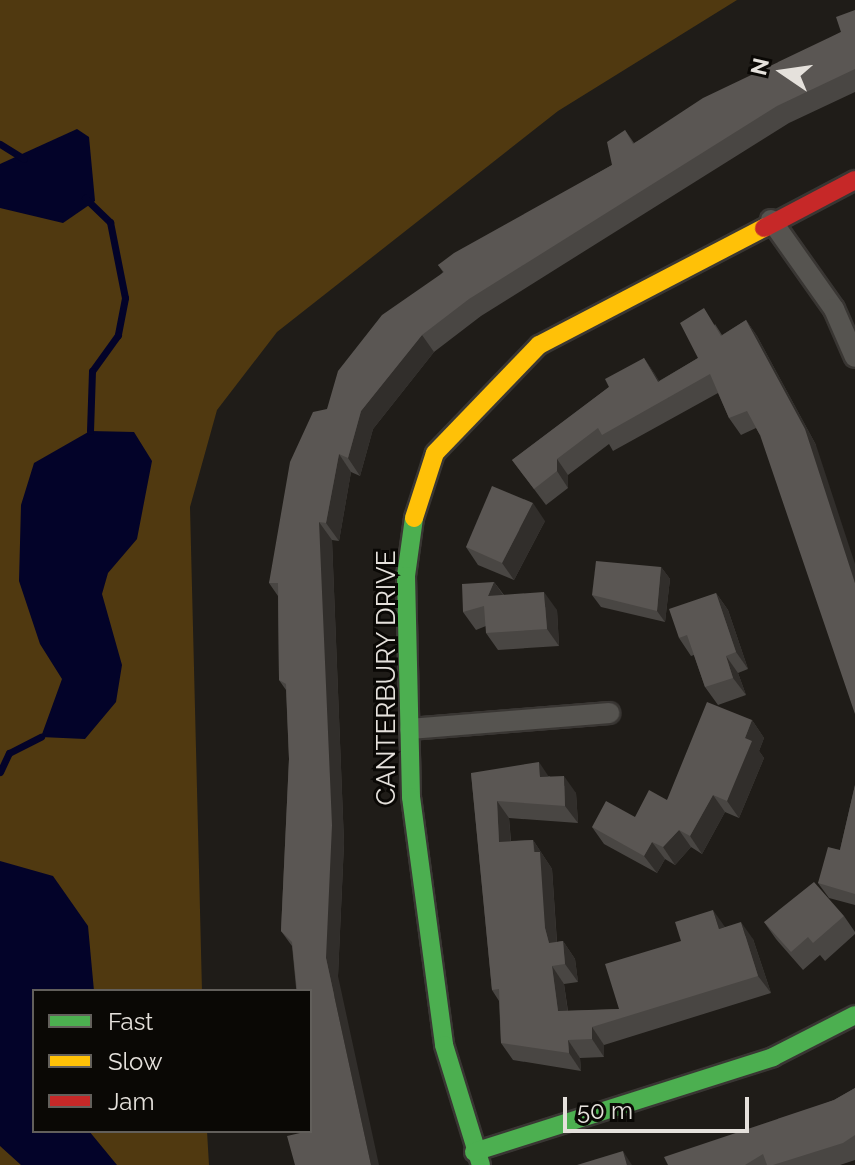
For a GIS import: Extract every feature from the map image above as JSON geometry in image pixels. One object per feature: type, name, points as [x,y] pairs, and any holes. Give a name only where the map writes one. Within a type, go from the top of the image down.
[{"type":"street","name":"CANTERBURY DRIVE","points":[[477,1159],[444,1045],[411,797],[406,576],[415,514],[435,453],[539,345],[771,220],[855,180]]},
{"type":"street","points":[[771,220],[834,309],[855,357]]},
{"type":"street","points":[[410,729],[609,713]]},
{"type":"street","points":[[477,1159],[773,1057],[855,1015]]},
{"type":"shaded area","points":[[0,0],[737,0],[558,111],[277,332],[217,410],[190,507],[202,989],[32,989],[32,1133],[207,1133],[209,1165],[0,1165]]},
{"type":"water","points":[[77,129],[89,137],[95,201],[63,223],[0,208],[0,164]]},
{"type":"water","points":[[90,431],[134,432],[152,461],[137,539],[108,573],[102,594],[122,665],[116,702],[85,739],[41,737],[62,679],[40,644],[19,581],[21,505],[34,463]]},
{"type":"water","points":[[0,861],[53,876],[88,926],[94,989],[32,989],[32,1133],[91,1133],[117,1165],[21,1165],[0,1146]]},
{"type":"building","points":[[855,10],[855,69],[777,106],[469,299],[422,335],[361,411],[348,458],[339,454],[326,523],[319,522],[332,825],[326,958],[371,1165],[295,1165],[287,1136],[312,1133],[312,989],[297,989],[292,942],[281,931],[289,759],[286,684],[279,680],[278,583],[269,583],[290,462],[313,412],[327,409],[338,371],[382,315],[444,272],[438,265],[454,253],[612,165],[607,142],[625,130],[633,144],[703,98],[841,32],[836,17]]},
{"type":"building","points":[[704,308],[721,336],[746,320],[805,429],[855,583],[855,714],[760,435],[747,411],[729,418],[710,374],[602,435],[598,428],[557,459],[557,471],[534,489],[512,460],[609,387],[605,379],[644,358],[658,382],[698,358],[680,323]]},
{"type":"building","points":[[492,486],[533,503],[502,563],[466,547]]},
{"type":"building","points":[[596,561],[661,567],[657,611],[592,595]]},
{"type":"building","points":[[494,582],[488,596],[544,592],[547,629],[486,633],[484,606],[463,612],[462,584]]},
{"type":"building","points":[[716,593],[736,652],[726,656],[733,678],[705,687],[687,635],[679,638],[669,609]]},
{"type":"building","points":[[707,702],[752,720],[745,738],[752,741],[727,801],[713,795],[690,836],[679,830],[663,847],[652,842],[644,856],[592,827],[606,801],[635,817],[649,790],[667,800]]},
{"type":"building","points":[[539,762],[540,777],[564,776],[565,806],[497,801],[499,842],[533,840],[534,852],[540,852],[545,928],[549,943],[563,941],[565,964],[552,966],[558,1011],[619,1009],[605,964],[681,941],[675,922],[713,910],[719,929],[741,922],[758,976],[592,1027],[592,1039],[568,1040],[569,1053],[501,1043],[499,989],[492,990],[471,773]]},
{"type":"building","points":[[855,785],[855,894],[818,883],[828,847],[840,850]]},
{"type":"building","points":[[814,882],[844,916],[813,943],[808,937],[791,952],[764,922]]},
{"type":"building","points":[[855,1088],[855,1135],[843,1143],[773,1165],[767,1165],[763,1154],[745,1165],[668,1165],[664,1157],[834,1100]]},
{"type":"building","points":[[623,1151],[627,1165],[577,1165]]},
{"type":"waterway","points":[[0,144],[24,159]]},
{"type":"waterway","points":[[85,198],[110,222],[125,298],[118,335],[92,371],[90,431]]},
{"type":"waterway","points":[[0,772],[9,753],[41,737]]},
{"type":"traffic: fast","points":[[414,518],[406,576],[411,797],[444,1045],[481,1165]]},
{"type":"traffic: fast","points":[[474,1152],[773,1057],[855,1015]]},
{"type":"traffic: slow","points":[[414,518],[435,453],[539,345],[764,228]]},
{"type":"traffic: jam","points":[[764,228],[855,180]]}]
